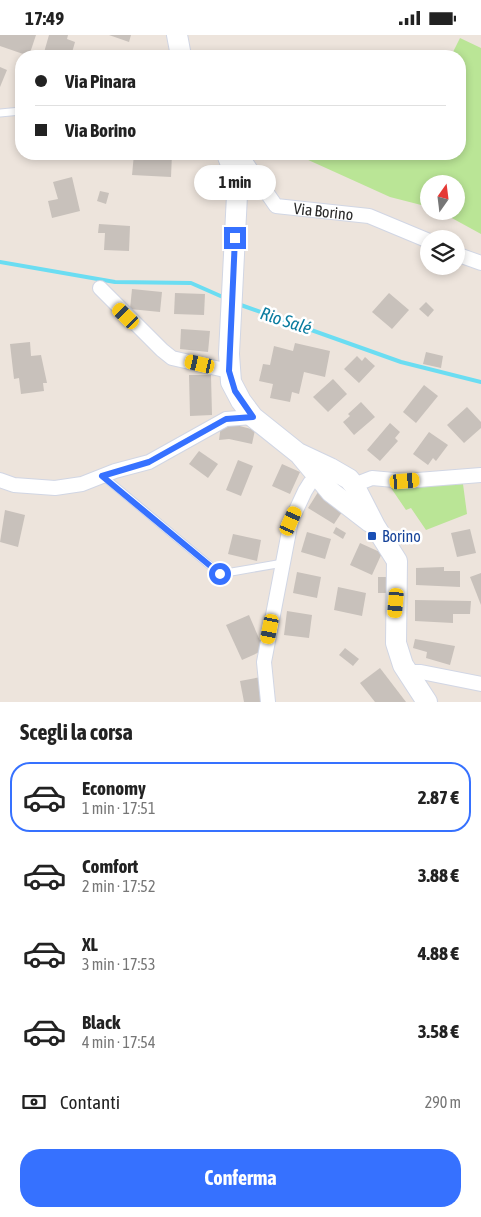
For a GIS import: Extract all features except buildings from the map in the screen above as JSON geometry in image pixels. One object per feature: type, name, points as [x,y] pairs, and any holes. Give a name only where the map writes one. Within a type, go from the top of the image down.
[{"type":"street","points":[[177,35],[181,50]]},
{"type":"street","points":[[229,160],[237,195],[229,371],[235,391],[253,417],[350,491],[397,561],[398,576],[394,633],[400,657],[407,672],[427,702]]},
{"type":"street","name":"Via Borino","points":[[244,160],[276,206],[369,216],[420,237]]},
{"type":"street","points":[[465,257],[481,263]]},
{"type":"street","points":[[100,288],[162,350],[172,357],[229,371]]},
{"type":"street","points":[[0,480],[14,485],[55,487],[82,484],[149,462],[226,419],[253,417]]},
{"type":"street","points":[[268,702],[264,662],[291,521],[305,491],[324,472]]},
{"type":"street","points":[[350,491],[372,478],[405,481],[481,475]]},
{"type":"street","points":[[407,672],[420,672],[481,685]]},
{"type":"lane","points":[[0,113],[15,112]]},
{"type":"lane","points":[[102,476],[220,574],[283,563]]},
{"type":"green space","points":[[460,38],[481,48],[481,234],[455,220],[465,220],[465,175],[420,175],[420,205],[390,197],[308,160],[466,160],[466,50],[454,50]]},
{"type":"green space","points":[[463,484],[467,514],[426,530],[411,508],[406,510],[391,488]]},
{"type":"waterway","name":"Rio Salé","points":[[0,262],[115,282],[191,283],[225,298]]},
{"type":"waterway","name":"Rio Salé","points":[[238,304],[401,362],[481,382]]},
{"type":"place","name":"Borino","points":[[372,536]]},
{"type":"route","points":[[220,574],[102,476],[149,462],[226,419],[253,417],[235,391],[229,371],[235,238]]}]
